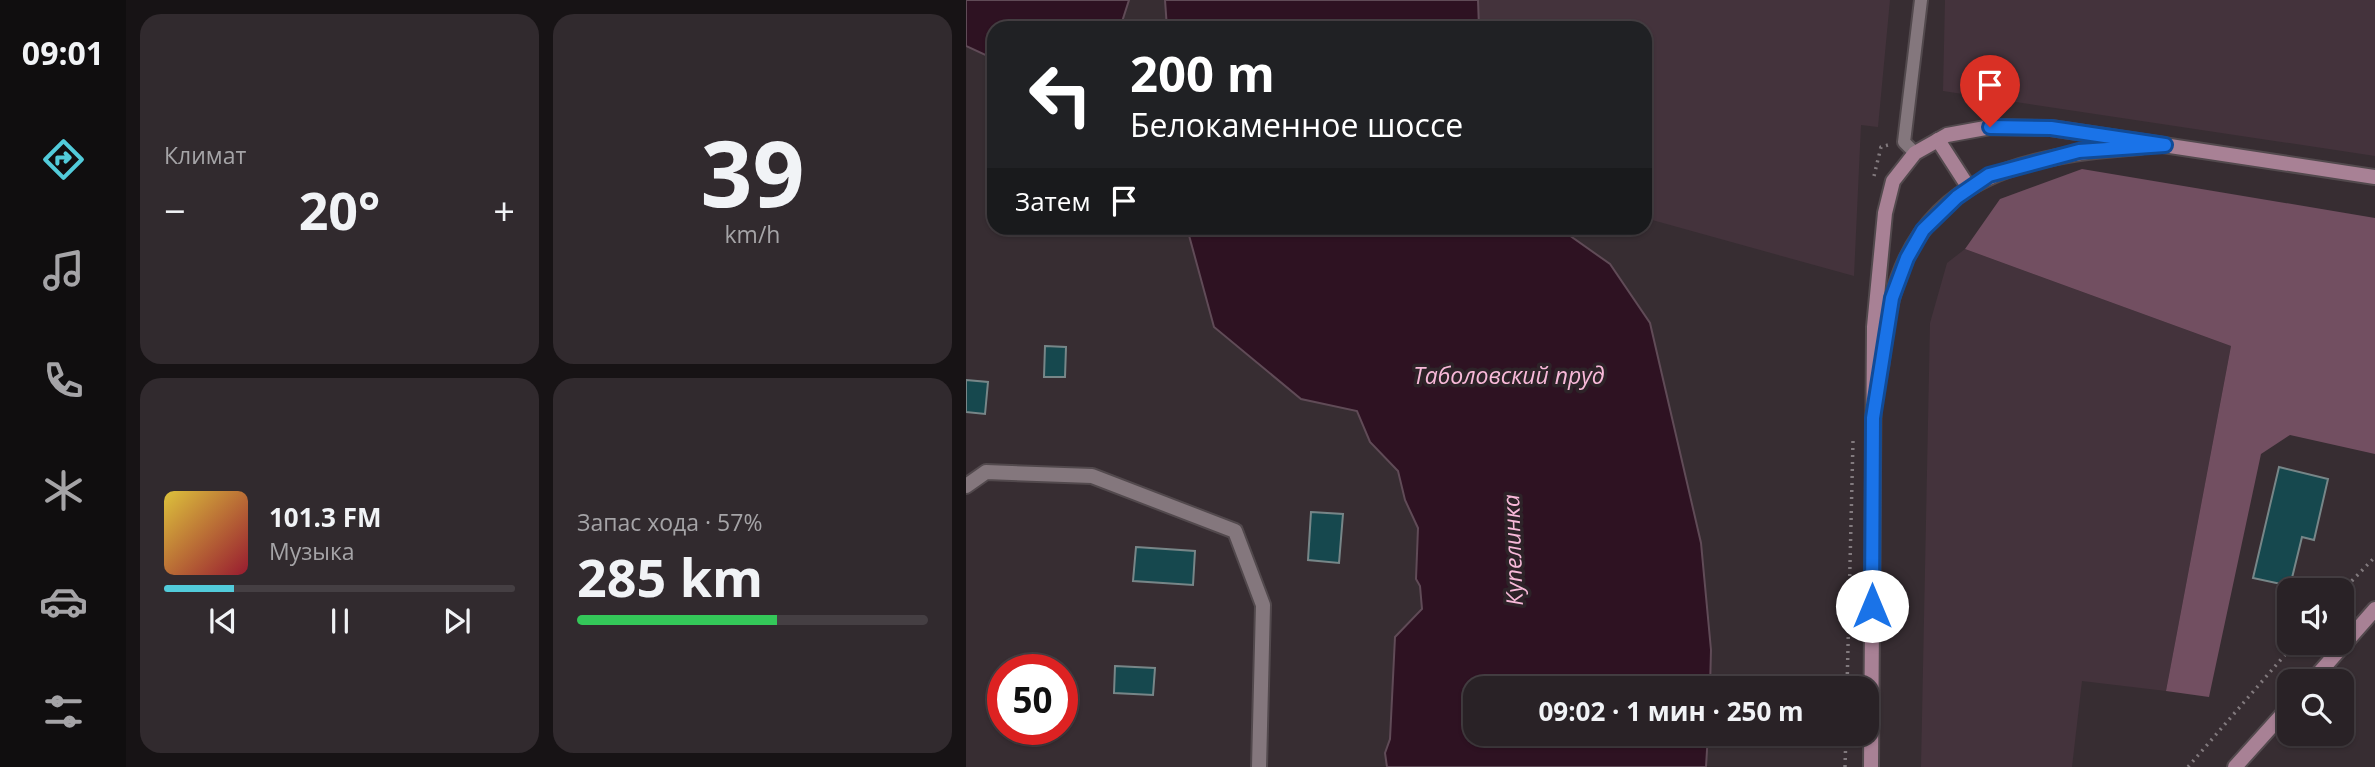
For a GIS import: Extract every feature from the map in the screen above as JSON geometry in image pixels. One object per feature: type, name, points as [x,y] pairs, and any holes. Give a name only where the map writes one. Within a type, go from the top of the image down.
[{"type":"main road","points":[[1871,767],[1874,327],[1885,213],[1893,181],[1915,153],[1947,135],[1990,127],[2051,128],[2375,177]]},
{"type":"main road","points":[[1938,140],[1969,188]]},
{"type":"main road","points":[[1873,418],[1892,298],[1907,258],[1923,230],[1969,188],[1989,175],[2079,151],[2165,145]]},
{"type":"main road","points":[[2322,669],[2375,608]]},
{"type":"main road","points":[[2235,767],[2277,720]]},
{"type":"street","points":[[966,486],[986,472],[1092,476],[1235,531],[1263,605],[1258,767]]},
{"type":"lane","points":[[1915,153],[1904,142],[1921,0]]},
{"type":"path","points":[[2354,579],[2375,557]]},
{"type":"path","points":[[2188,767],[2285,655]]},
{"type":"path","points":[[1845,767],[1846,746]]},
{"type":"shaded area","points":[[1478,0],[1890,0],[1878,127],[1861,125],[1854,276],[1652,220],[1652,21],[1479,21]]},
{"type":"shaded area","points":[[1945,0],[2375,0],[2375,156],[1943,91]]},
{"type":"shaded area","points":[[2082,169],[2375,218],[2375,454],[2290,435],[2261,454],[2209,697],[2166,691],[2231,346],[1965,249],[2000,199]]},
{"type":"shaded area","points":[[1965,249],[2231,346],[2166,691],[2082,681],[2072,767],[1921,767],[1930,323],[1947,263]]},
{"type":"water","points":[[966,0],[1129,0],[1122,21],[987,21],[987,56],[966,46]]},
{"type":"water","points":[[1165,0],[1478,0],[1479,21],[1166,21]]},
{"type":"water","name":"Таболовский пруд","points":[[1189,235],[1569,235],[1610,264],[1650,323],[1701,543],[1711,650],[1710,676],[1463,676],[1463,746],[1707,746],[1706,767],[1387,767],[1385,753],[1390,739],[1395,637],[1422,609],[1420,586],[1416,579],[1418,528],[1405,500],[1398,471],[1370,442],[1357,411],[1301,399],[1214,327]]},
{"type":"building","points":[[1045,346],[1066,347],[1065,377],[1044,377]]},
{"type":"building","points":[[966,380],[988,382],[985,414],[966,412]]},
{"type":"building","points":[[2279,467],[2328,479],[2314,540],[2302,537],[2292,578],[2277,578],[2277,583],[2253,578]]},
{"type":"building","points":[[1311,512],[1343,514],[1339,563],[1308,560]]},
{"type":"building","points":[[1136,547],[1195,551],[1193,585],[1133,581]]},
{"type":"building","points":[[1115,666],[1155,668],[1153,695],[1114,693]]},
{"type":"route","points":[[1872,606],[1873,418],[1892,298],[1907,258],[1923,230],[1957,197],[1989,175],[2079,151],[2165,145],[2051,128],[1990,127]]},
{"type":"water label","name":"Купелинка","points":[[1513,550]]}]
